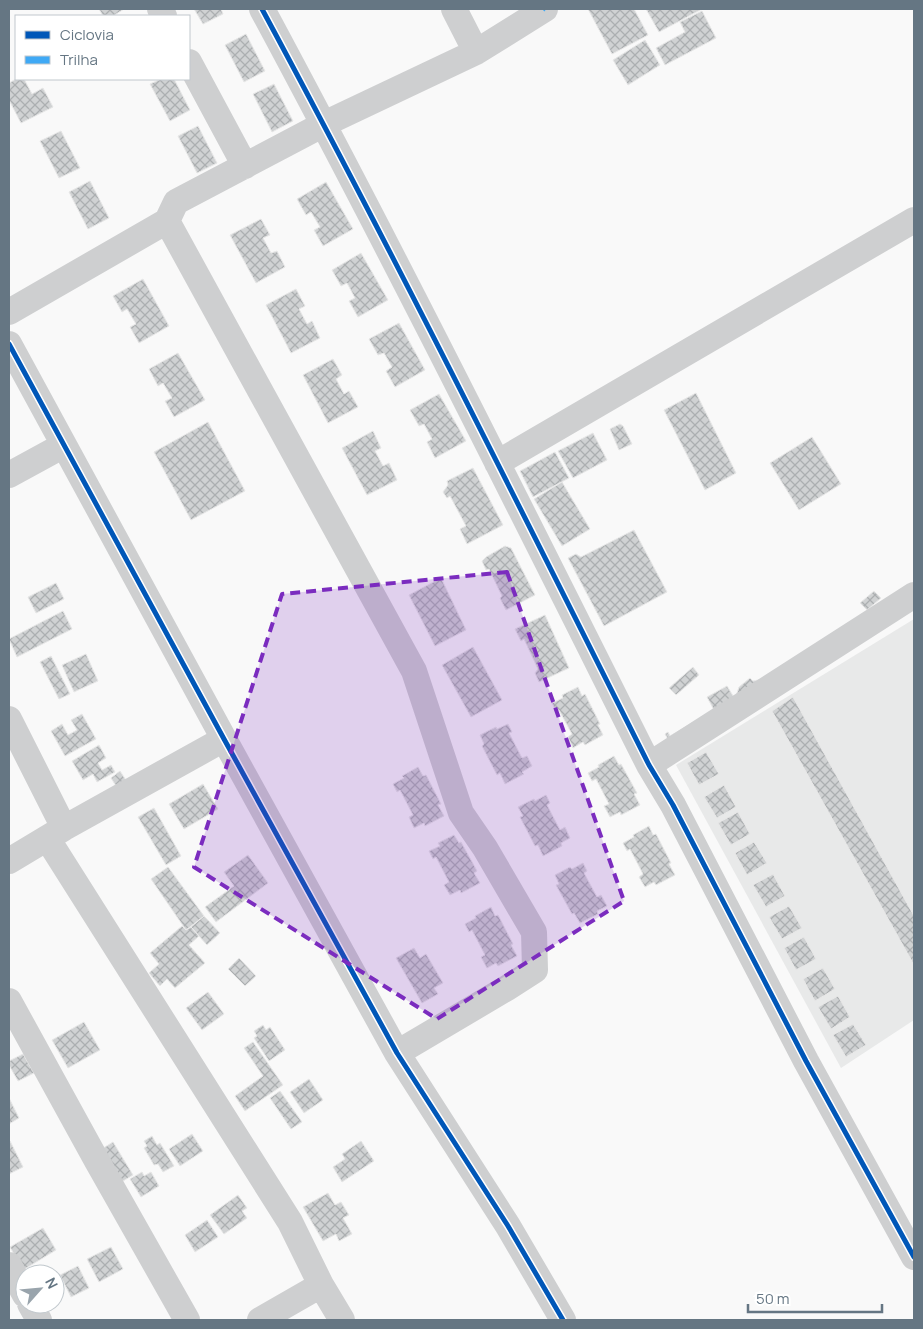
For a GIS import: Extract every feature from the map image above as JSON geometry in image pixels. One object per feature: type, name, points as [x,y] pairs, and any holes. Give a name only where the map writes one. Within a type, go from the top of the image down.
[{"type":"street","points":[[262,9],[324,124],[648,765],[672,805],[806,1061],[914,1257]]},
{"type":"street","points":[[454,9],[476,52]]},
{"type":"street","points":[[9,312],[167,221],[176,202],[324,124],[476,52],[545,9]]},
{"type":"street","points":[[190,64],[245,166]]},
{"type":"street","points":[[497,464],[914,220]]},
{"type":"street","points":[[167,221],[414,671],[461,813],[485,848],[534,932],[535,970],[397,1053]]},
{"type":"street","points":[[9,344],[397,1053],[508,1226],[563,1320]]},
{"type":"street","points":[[9,475],[64,445]]},
{"type":"street","points":[[648,765],[914,595]]},
{"type":"street","points":[[9,719],[56,833],[290,1222],[320,1286],[342,1320]]},
{"type":"street","points":[[9,861],[224,739]]},
{"type":"street","points":[[9,1001],[187,1320]]},
{"type":"street","points":[[260,1320],[320,1286]]},
{"type":"highlighted area","points":[[507,572],[624,901],[437,1019],[194,867],[282,594]]},
{"type":"shaded area","points":[[914,619],[914,1020],[841,1068],[676,765]]},
{"type":"building","points":[[99,9],[124,9],[115,15],[102,15]]},
{"type":"building","points":[[194,9],[221,9],[223,14],[203,24]]},
{"type":"building","points":[[588,9],[634,9],[648,35],[612,54]]},
{"type":"building","points":[[646,9],[702,9],[659,32]]},
{"type":"building","points":[[702,11],[716,38],[665,65],[656,48],[685,32],[680,22]]},
{"type":"building","points":[[246,34],[265,71],[244,82],[225,45]]},
{"type":"building","points":[[645,40],[660,65],[628,85],[613,60]]},
{"type":"building","points":[[15,80],[25,80],[32,94],[43,88],[53,107],[21,123],[9,100],[9,83]]},
{"type":"building","points":[[159,80],[175,80],[190,110],[170,121],[150,84]]},
{"type":"building","points":[[274,84],[293,121],[272,132],[253,94]]},
{"type":"building","points":[[198,126],[217,163],[197,173],[178,136]]},
{"type":"building","points":[[61,131],[80,168],[59,178],[40,141]]},
{"type":"building","points":[[90,181],[109,218],[88,229],[69,192]]},
{"type":"building","points":[[326,182],[353,229],[323,246],[314,230],[320,227],[311,212],[306,215],[297,199]]},
{"type":"building","points":[[261,219],[270,235],[263,238],[271,253],[277,251],[285,267],[256,283],[230,235]]},
{"type":"building","points":[[361,253],[388,300],[358,317],[349,301],[355,298],[347,283],[341,286],[332,270]]},
{"type":"building","points":[[143,279],[169,326],[139,343],[130,327],[136,324],[127,309],[122,312],[113,296]]},
{"type":"building","points":[[296,289],[305,306],[299,309],[307,324],[312,321],[320,338],[291,353],[266,305]]},
{"type":"building","points":[[399,323],[425,370],[395,387],[386,371],[392,367],[384,353],[378,355],[369,339]]},
{"type":"building","points":[[178,353],[205,400],[174,417],[165,401],[172,398],[163,383],[158,386],[149,369]]},
{"type":"building","points":[[333,359],[342,375],[336,379],[344,394],[349,391],[358,407],[328,423],[303,375]]},
{"type":"building","points":[[696,393],[736,473],[705,490],[664,410]]},
{"type":"building","points":[[439,394],[466,441],[435,458],[427,442],[432,439],[424,424],[419,426],[410,410]]},
{"type":"building","points":[[208,422],[245,491],[191,520],[154,452]]},
{"type":"building","points":[[620,424],[623,426],[632,444],[619,450],[610,429]]},
{"type":"building","points":[[373,431],[381,448],[375,451],[383,466],[389,463],[397,480],[367,495],[342,448]]},
{"type":"building","points":[[593,433],[607,460],[573,478],[558,451]]},
{"type":"building","points":[[812,437],[841,484],[799,510],[770,463]]},
{"type":"building","points":[[555,452],[569,478],[533,497],[520,471]]},
{"type":"building","points":[[473,468],[503,525],[467,544],[460,529],[466,526],[450,496],[447,498],[443,492],[448,485],[447,481]]},
{"type":"building","points":[[562,482],[590,529],[562,546],[534,499]]},
{"type":"building","points":[[634,530],[667,592],[604,626],[568,558],[576,554],[581,557]]},
{"type":"building","points":[[505,546],[511,548],[535,595],[506,610],[500,598],[502,596],[489,569],[486,570],[482,561]]},
{"type":"building","points":[[441,578],[466,630],[435,646],[409,595]]},
{"type":"building","points":[[56,583],[64,599],[36,613],[28,597]]},
{"type":"building","points":[[874,591],[881,598],[867,610],[860,603]]},
{"type":"building","points":[[63,611],[72,629],[17,657],[9,639]]},
{"type":"building","points":[[545,615],[569,668],[539,682],[535,673],[538,669],[524,639],[521,641],[515,629]]},
{"type":"building","points":[[473,647],[502,700],[471,717],[442,665]]},
{"type":"building","points":[[86,654],[98,681],[74,692],[62,665]]},
{"type":"building","points":[[51,656],[70,694],[59,699],[40,662]]},
{"type":"building","points":[[693,667],[699,675],[676,695],[669,688]]},
{"type":"building","points":[[750,678],[753,681],[764,679],[760,692],[670,743],[665,734],[668,732],[670,736],[714,710],[707,697],[727,686],[735,699],[739,687]]},
{"type":"building","points":[[578,687],[582,696],[585,694],[600,724],[598,725],[603,735],[585,745],[583,742],[573,748],[568,737],[572,734],[559,710],[556,711],[552,703],[563,698],[562,695]]},
{"type":"building","points":[[793,697],[914,916],[914,965],[772,711]]},
{"type":"building","points":[[82,714],[96,739],[65,756],[51,731],[62,724],[68,735],[77,730],[71,720]]},
{"type":"building","points":[[508,724],[512,732],[509,733],[522,758],[527,756],[532,766],[522,772],[524,774],[505,784],[500,773],[497,775],[482,746],[484,744],[480,735],[496,727],[497,729]]},
{"type":"building","points":[[99,745],[106,758],[98,763],[102,770],[111,765],[115,772],[97,782],[93,774],[83,780],[72,761]]},
{"type":"building","points":[[706,752],[719,774],[699,785],[687,763]]},
{"type":"building","points":[[614,756],[619,765],[621,764],[637,793],[634,794],[640,805],[621,815],[620,812],[610,817],[604,806],[609,804],[596,779],[592,781],[588,773]]},
{"type":"building","points":[[418,767],[423,776],[426,775],[441,804],[438,805],[444,816],[425,826],[424,823],[414,828],[409,817],[413,815],[400,790],[397,792],[393,784],[404,778],[402,776]]},
{"type":"building","points":[[120,771],[133,791],[123,797],[111,778]]},
{"type":"building","points":[[203,784],[218,809],[184,829],[169,804]]},
{"type":"building","points":[[724,785],[736,807],[717,818],[704,797]]},
{"type":"building","points":[[546,795],[550,803],[547,805],[560,830],[565,827],[570,838],[561,843],[562,846],[543,856],[538,845],[535,846],[520,817],[523,816],[518,807]]},
{"type":"building","points":[[154,808],[181,856],[166,865],[138,817]]},
{"type":"building","points":[[738,812],[750,834],[731,845],[718,823]]},
{"type":"building","points":[[649,826],[653,835],[656,834],[675,875],[656,885],[654,882],[645,887],[639,877],[643,874],[630,849],[627,851],[623,843]]},
{"type":"building","points":[[454,835],[459,843],[461,842],[477,871],[474,873],[480,883],[461,893],[460,890],[450,895],[444,885],[449,882],[436,857],[433,859],[429,851],[440,846],[438,843]]},
{"type":"building","points":[[754,842],[767,863],[747,875],[735,853]]},
{"type":"building","points":[[248,855],[268,883],[216,922],[205,907],[234,886],[224,872]]},
{"type":"building","points":[[583,863],[587,871],[584,873],[597,897],[601,895],[607,906],[597,911],[598,914],[580,923],[574,913],[572,914],[556,885],[559,884],[555,875]]},
{"type":"building","points":[[168,867],[204,916],[186,930],[151,879]]},
{"type":"building","points":[[773,874],[785,896],[766,907],[753,885]]},
{"type":"building","points":[[789,906],[802,928],[782,939],[769,917]]},
{"type":"building","points":[[491,907],[495,916],[498,915],[517,956],[498,966],[496,963],[487,968],[481,957],[485,955],[472,930],[469,932],[465,924]]},
{"type":"building","points":[[204,916],[220,933],[207,945],[191,927]]},
{"type":"building","points":[[182,926],[186,930],[191,927],[199,936],[189,945],[205,963],[175,988],[167,979],[160,986],[149,973],[159,964],[150,953]]},
{"type":"building","points":[[804,937],[816,959],[796,970],[784,948]]},
{"type":"building","points":[[414,948],[420,958],[426,954],[443,983],[434,988],[438,994],[422,1003],[396,958]]},
{"type":"building","points":[[239,958],[256,976],[245,986],[228,969]]},
{"type":"building","points":[[823,968],[835,989],[815,1001],[803,979]]},
{"type":"building","points":[[208,992],[224,1014],[202,1030],[186,1008]]},
{"type":"building","points":[[838,996],[850,1017],[831,1029],[818,1007]]},
{"type":"building","points":[[84,1022],[100,1050],[68,1068],[52,1040]]},
{"type":"building","points":[[853,1024],[866,1045],[846,1057],[833,1035]]},
{"type":"building","points":[[263,1025],[266,1030],[270,1027],[285,1050],[269,1061],[254,1038],[257,1036],[254,1031]]},
{"type":"building","points":[[253,1042],[283,1085],[245,1111],[235,1096],[263,1076],[244,1048]]},
{"type":"building","points":[[23,1054],[34,1073],[18,1081],[9,1065],[9,1061]]},
{"type":"building","points":[[309,1079],[323,1100],[304,1113],[290,1092]]},
{"type":"building","points":[[280,1091],[302,1122],[291,1129],[270,1098]]},
{"type":"building","points":[[9,1098],[19,1118],[9,1124]]},
{"type":"building","points":[[192,1134],[203,1151],[180,1166],[169,1149]]},
{"type":"building","points":[[152,1136],[157,1145],[160,1143],[174,1166],[163,1172],[158,1164],[154,1165],[144,1148],[147,1146],[144,1141]]},
{"type":"building","points":[[9,1141],[23,1167],[9,1174]]},
{"type":"building","points":[[361,1141],[374,1161],[342,1182],[333,1167],[345,1159],[342,1154]]},
{"type":"building","points":[[113,1142],[133,1175],[118,1184],[97,1152]]},
{"type":"building","points":[[142,1172],[144,1176],[151,1172],[159,1186],[141,1197],[130,1179]]},
{"type":"building","points":[[328,1193],[335,1205],[341,1202],[349,1215],[343,1218],[352,1234],[339,1241],[336,1234],[323,1241],[303,1207]]},
{"type":"building","points":[[238,1195],[247,1208],[242,1211],[247,1218],[224,1234],[210,1215]]},
{"type":"building","points":[[207,1220],[218,1237],[195,1252],[185,1235]]},
{"type":"building","points":[[43,1228],[56,1250],[33,1264],[20,1264],[10,1247]]},
{"type":"building","points":[[111,1247],[123,1269],[99,1282],[87,1259]]},
{"type":"building","points":[[78,1266],[89,1288],[71,1297],[65,1285],[65,1272]]},
{"type":"cycle path","points":[[262,9],[410,291],[649,765],[673,805],[806,1061],[914,1257]]},
{"type":"cycle path","points":[[9,344],[397,1053],[508,1226],[563,1320]]}]
